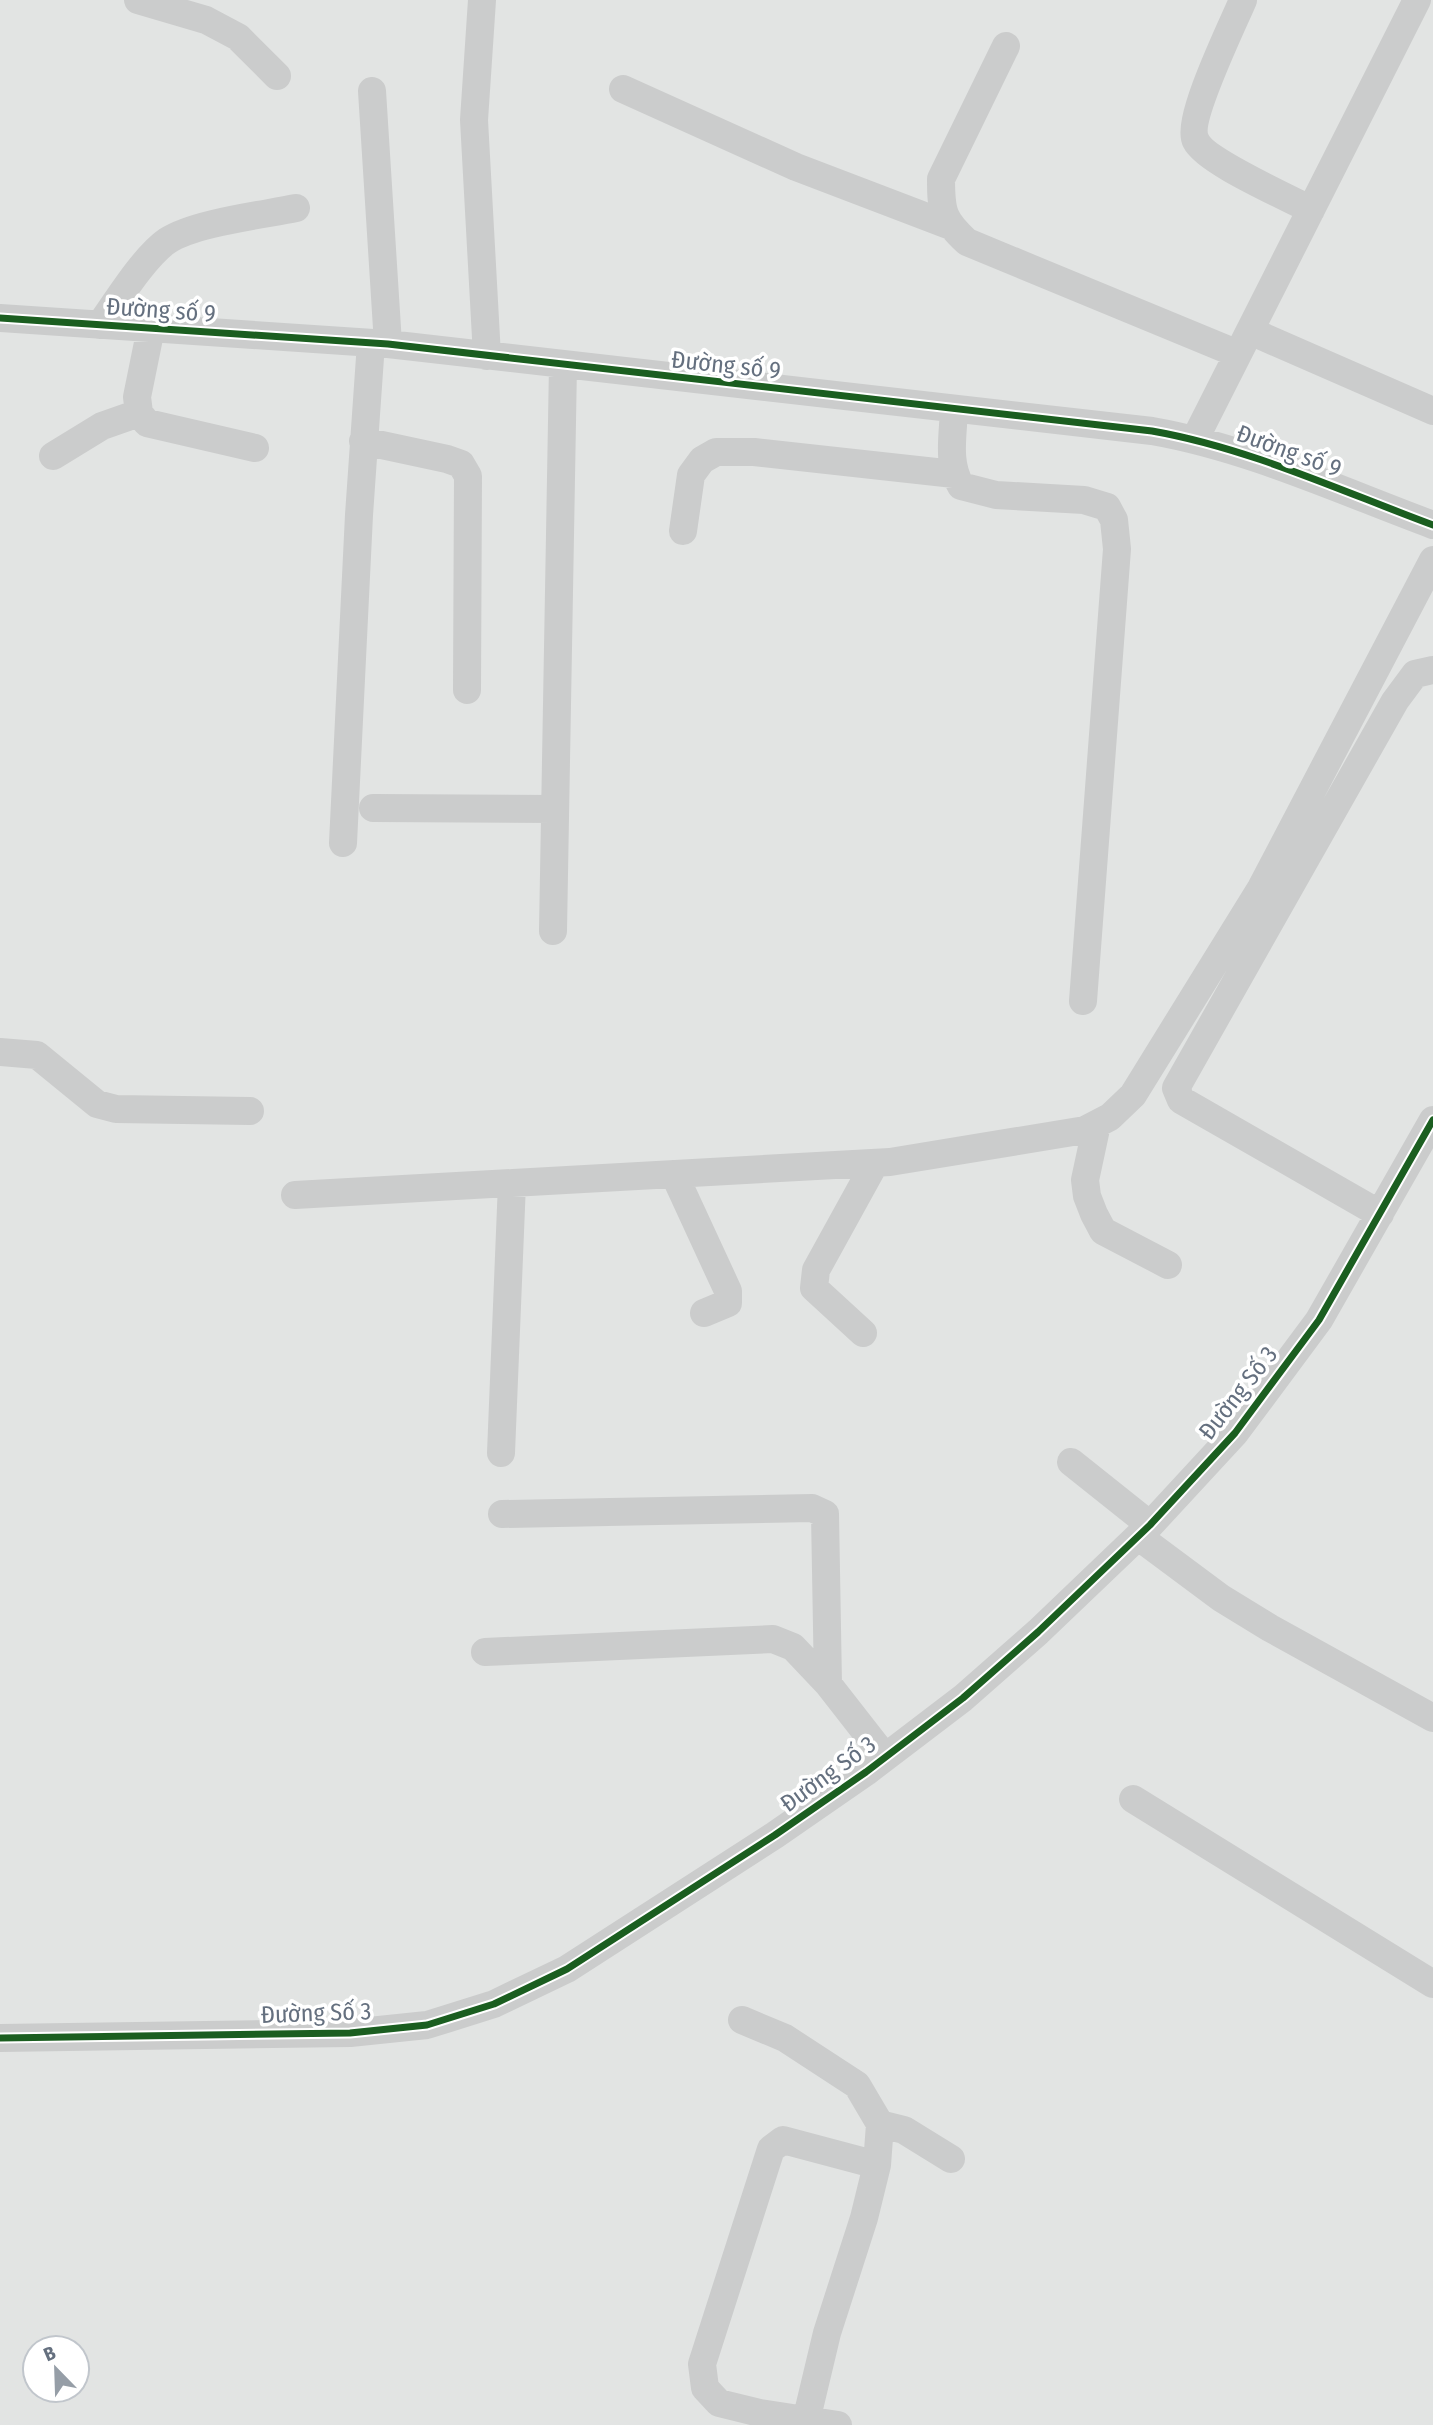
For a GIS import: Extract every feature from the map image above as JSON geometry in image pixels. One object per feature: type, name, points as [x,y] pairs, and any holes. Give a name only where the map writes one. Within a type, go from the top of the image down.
[{"type":"street","points":[[138,0],[206,20],[238,37],[277,76]]},
{"type":"street","points":[[482,0],[474,120],[487,356]]},
{"type":"street","points":[[1243,0],[1199,105],[1193,129],[1195,141],[1209,156],[1311,210]]},
{"type":"street","points":[[1195,439],[1417,0]]},
{"type":"street","points":[[948,225],[941,199],[941,179],[1006,46]]},
{"type":"street","points":[[623,89],[796,167],[948,225],[967,242],[1433,411]]},
{"type":"street","points":[[343,843],[363,441],[380,344],[372,91]]},
{"type":"street","points":[[100,325],[152,255],[167,241],[193,229],[296,208]]},
{"type":"street","name":"Đường số 9","points":[[0,318],[380,344],[1152,431],[1195,439],[1252,457],[1433,525]]},
{"type":"street","points":[[151,328],[137,397],[139,413],[147,423],[255,448]]},
{"type":"street","points":[[553,931],[563,365]]},
{"type":"street","points":[[954,410],[951,461],[961,486],[996,495],[1084,500],[1107,508],[1114,520],[1116,562],[1083,1001]]},
{"type":"street","points":[[53,456],[102,426],[139,413]]},
{"type":"street","points":[[363,441],[447,458],[461,464],[468,476],[467,690]]},
{"type":"street","points":[[682,531],[691,475],[702,460],[716,452],[754,452],[954,474]]},
{"type":"street","points":[[295,1195],[875,1163],[1085,1130],[1111,1117],[1133,1094],[1261,888],[1433,560]]},
{"type":"street","points":[[1380,1214],[1181,1100],[1176,1088],[1395,701],[1415,674],[1433,670]]},
{"type":"street","points":[[373,808],[555,809]]},
{"type":"street","points":[[0,1052],[37,1055],[97,1104],[116,1109],[250,1111]]},
{"type":"street","name":"Đường Số 3","points":[[0,2038],[350,2033],[427,2025],[494,2004],[567,1969],[775,1835],[885,1758],[963,1698],[1145,1531],[1235,1433],[1318,1320],[1433,1120]]},
{"type":"street","points":[[1097,1124],[1085,1180],[1087,1196],[1094,1214],[1103,1231],[1168,1265]]},
{"type":"street","points":[[863,1333],[814,1288],[816,1270],[875,1163]]},
{"type":"street","points":[[674,1174],[727,1291],[728,1303],[704,1313]]},
{"type":"street","points":[[501,1453],[512,1183]]},
{"type":"street","points":[[1071,1462],[1145,1531],[1241,1610],[1433,1718]]},
{"type":"street","points":[[502,1514],[812,1508],[825,1514],[828,1684]]},
{"type":"street","points":[[485,1652],[773,1639],[793,1647],[828,1684],[885,1758]]},
{"type":"street","points":[[1133,1799],[1433,1984]]},
{"type":"street","points":[[742,2020],[785,2038],[857,2085],[880,2124],[877,2165],[864,2217],[827,2333],[806,2421]]},
{"type":"street","points":[[880,2124],[904,2130],[951,2159]]},
{"type":"street","points":[[838,2425],[719,2403],[705,2388],[702,2364],[771,2149],[783,2140],[877,2165]]},
{"type":"shaded area","points":[[0,0],[1433,0],[1433,2425],[0,2425]]},
{"type":"cycle path","points":[[0,318],[388,344],[1152,431],[1259,459],[1433,525]]},
{"type":"cycle path","points":[[0,2038],[350,2033],[427,2025],[494,2004],[567,1969],[775,1835],[866,1772],[963,1698],[1038,1632],[1150,1525],[1235,1433],[1319,1320],[1433,1120]]}]
